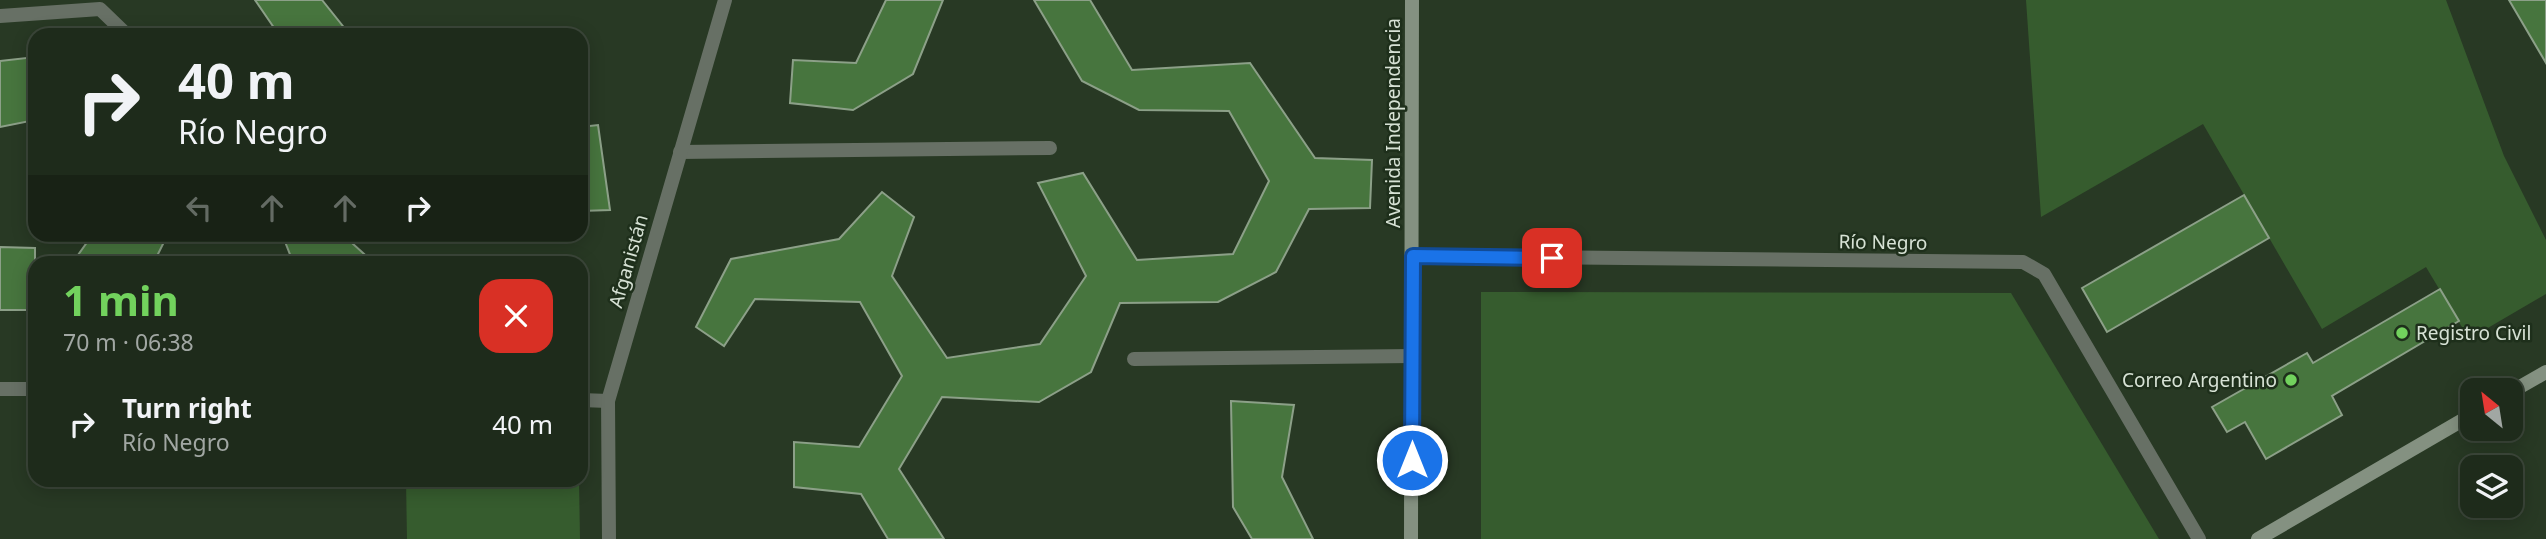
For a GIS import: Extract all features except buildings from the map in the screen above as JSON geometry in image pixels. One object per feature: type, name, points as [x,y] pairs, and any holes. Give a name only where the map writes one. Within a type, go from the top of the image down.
[{"type":"street","name":"Afganistán","points":[[610,539],[607,401],[725,0]]},
{"type":"street","name":"Avenida Independencia","points":[[1411,539],[1412,0]]},
{"type":"street","points":[[0,16],[100,9],[120,28]]},
{"type":"street","points":[[680,152],[1050,148]]},
{"type":"street","name":"Río Negro","points":[[1413,256],[2023,262],[2043,274],[2199,539]]},
{"type":"street","points":[[1134,359],[1413,356]]},
{"type":"street","points":[[2524,385],[2546,372]]},
{"type":"street","points":[[0,389],[28,389]]},
{"type":"street","points":[[588,400],[607,401]]},
{"type":"street","points":[[2258,539],[2460,422]]},
{"type":"green space","points":[[2026,0],[2446,0],[2504,156],[2546,240],[2546,294],[2469,339],[2426,267],[2322,329],[2203,124],[2041,217]]},
{"type":"green space","points":[[1481,292],[2011,293],[2159,539],[1481,539]]},
{"type":"green space","points":[[406,487],[579,487],[580,539],[407,539]]},
{"type":"place","name":"Registro Civil","points":[[2402,333]]},
{"type":"place","name":"Correo Argentino","points":[[2291,380]]},
{"type":"route","points":[[1412,460],[1413,256],[1552,258]]}]
